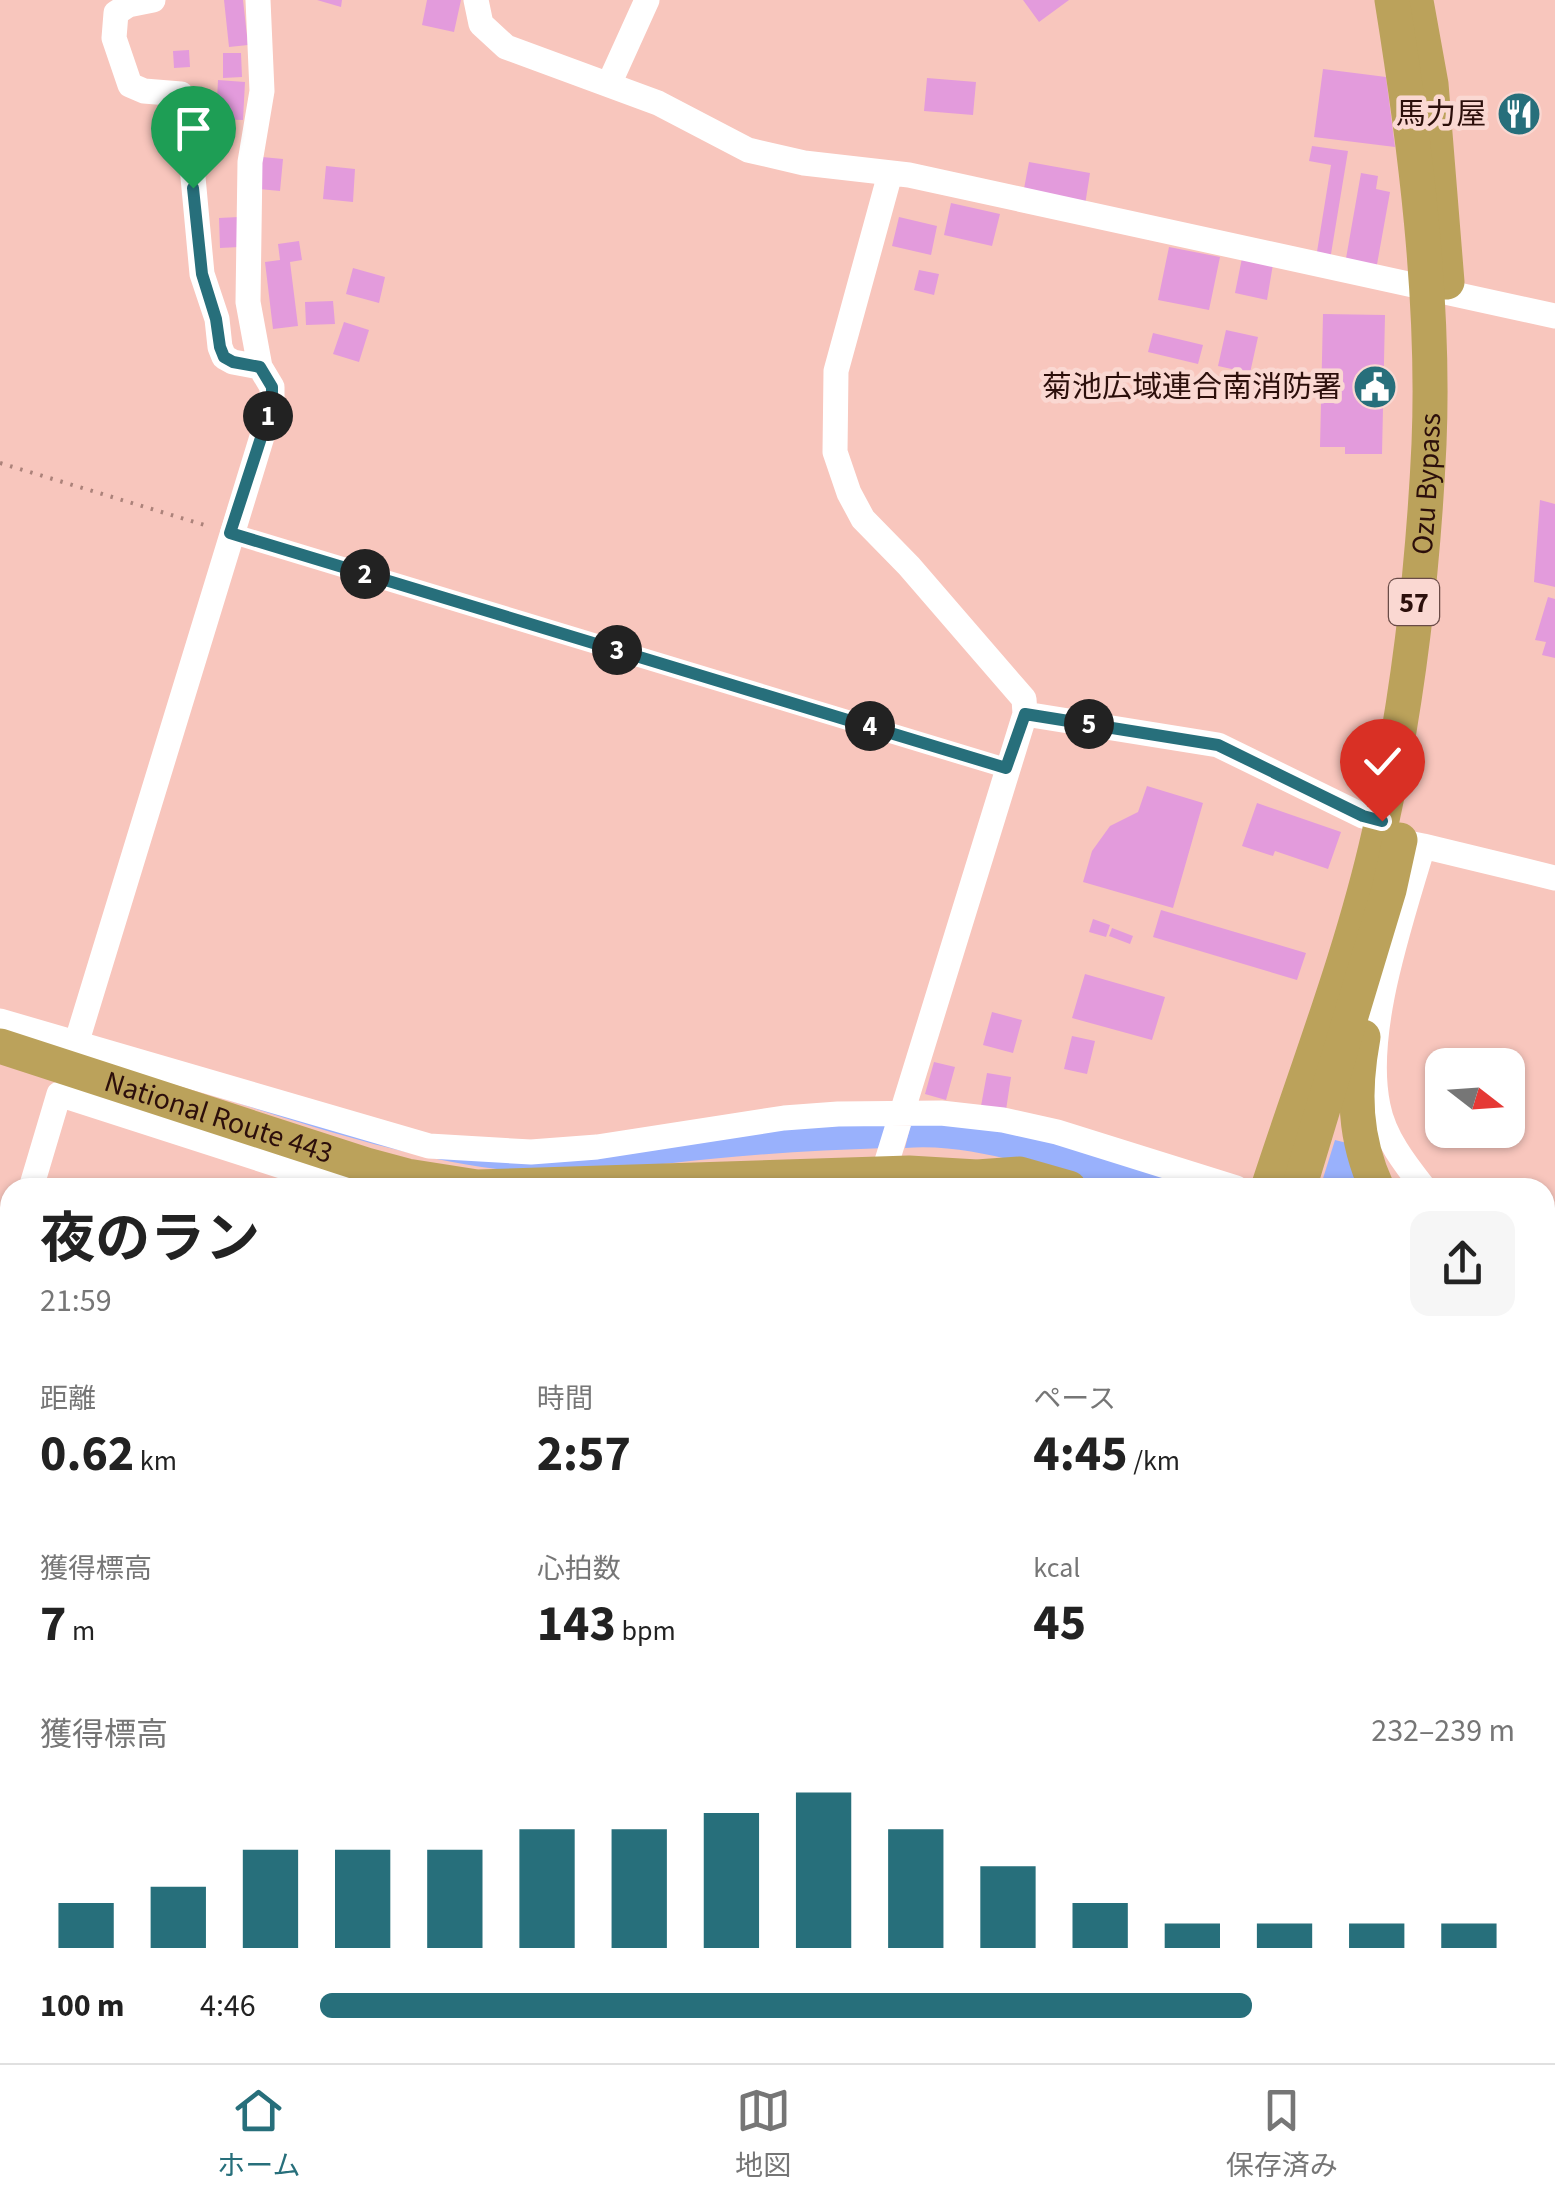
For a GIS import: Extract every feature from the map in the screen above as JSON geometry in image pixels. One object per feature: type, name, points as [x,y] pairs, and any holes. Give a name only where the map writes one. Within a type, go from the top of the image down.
[{"type":"highway","name":"Ozu Bypass","points":[[1302,1178],[1389,890],[1395,836],[1422,728],[1443,560],[1451,370],[1392,0]]},
{"type":"highway","name":"Ozu Bypass","points":[[1416,0],[1433,102],[1446,229],[1436,291]]},
{"type":"highway","name":"Ozu Bypass","points":[[1271,1178],[1347,945],[1395,836]]},
{"type":"highway","name":"57","points":[[1373,1178],[1365,1161],[1357,1121],[1356,1075],[1390,927],[1389,890]]},
{"type":"highway","name":"National Route 443","points":[[0,1046],[366,1165],[420,1178]]},
{"type":"highway","name":"National Route 443","points":[[752,1178],[874,1178]]},
{"type":"street","points":[[153,0],[128,5],[116,13],[114,38],[130,85],[144,92],[181,94],[186,102],[202,274],[220,347],[224,357],[233,362],[260,367]]},
{"type":"street","points":[[76,1044],[272,404],[272,387],[260,367],[248,302],[250,162],[262,91],[258,0]]},
{"type":"street","points":[[476,0],[482,24],[506,47],[658,103],[748,150],[890,174],[1555,316]]},
{"type":"street","points":[[608,84],[647,0]]},
{"type":"street","points":[[890,174],[836,370],[836,452],[849,493],[864,519],[1024,699],[1025,714],[901,1112],[894,1178]]},
{"type":"street","points":[[1025,714],[1218,745],[1363,816],[1395,836],[1555,878]]},
{"type":"street","points":[[1395,836],[1376,1076],[1378,1106],[1386,1128],[1417,1178]]},
{"type":"street","points":[[0,1021],[429,1146],[488,1152],[597,1147],[784,1118],[941,1113],[1022,1124],[1203,1178]]},
{"type":"street","points":[[34,1178],[60,1094],[319,1178]]},
{"type":"path","points":[[0,463],[1006,768]]},
{"type":"shaded area","points":[[181,1085],[454,1154],[821,1120],[890,1126],[885,1148],[754,1155],[604,1170],[524,1171],[457,1163],[377,1145]]},
{"type":"shaded area","points":[[912,1119],[1018,1130],[1186,1178],[1081,1178],[961,1150],[905,1148]]},
{"type":"shaded area","points":[[1335,1140],[1355,1145],[1368,1178],[1323,1178]]},
{"type":"building","points":[[224,0],[243,0],[248,45],[229,47]]},
{"type":"building","points":[[317,0],[342,0],[341,7]]},
{"type":"building","points":[[427,0],[461,0],[454,32],[422,25]]},
{"type":"building","points":[[1023,0],[1069,0],[1039,22]]},
{"type":"building","points":[[189,50],[190,67],[174,68],[173,51]]},
{"type":"building","points":[[223,53],[241,53],[242,77],[223,78]]},
{"type":"building","points":[[1323,69],[1386,77],[1395,147],[1314,137]]},
{"type":"building","points":[[927,78],[976,82],[973,115],[924,111]]},
{"type":"building","points":[[218,80],[245,82],[243,120],[216,119]]},
{"type":"building","points":[[1312,146],[1348,151],[1330,260],[1316,258],[1331,165],[1309,161]]},
{"type":"building","points":[[262,157],[283,159],[280,191],[259,189]]},
{"type":"building","points":[[1029,162],[1090,173],[1085,205],[1023,194]]},
{"type":"building","points":[[326,166],[355,169],[353,202],[323,199]]},
{"type":"building","points":[[1361,173],[1378,176],[1376,189],[1390,192],[1376,270],[1345,264]]},
{"type":"building","points":[[951,203],[1000,214],[992,246],[944,235]]},
{"type":"building","points":[[239,217],[239,247],[220,248],[219,218]]},
{"type":"building","points":[[899,217],[937,226],[931,255],[892,246]]},
{"type":"building","points":[[299,241],[302,260],[290,262],[298,326],[273,329],[265,262],[280,260],[278,244]]},
{"type":"building","points":[[1169,247],[1220,257],[1209,310],[1158,300]]},
{"type":"building","points":[[1242,258],[1273,264],[1267,300],[1235,293]]},
{"type":"building","points":[[353,268],[385,277],[379,303],[346,294]]},
{"type":"building","points":[[919,270],[939,274],[934,295],[914,290]]},
{"type":"building","points":[[333,301],[335,324],[306,325],[305,302]]},
{"type":"building","points":[[1323,314],[1385,315],[1382,454],[1345,454],[1345,447],[1320,447]]},
{"type":"building","points":[[344,322],[369,330],[359,362],[333,354]]},
{"type":"building","points":[[1226,330],[1258,337],[1250,373],[1218,366]]},
{"type":"building","points":[[1153,333],[1203,345],[1198,364],[1148,352]]},
{"type":"building","points":[[1540,500],[1555,504],[1555,587],[1534,582]]},
{"type":"building","points":[[1548,597],[1555,599],[1555,658],[1542,655],[1546,642],[1535,640]]},
{"type":"building","points":[[1147,786],[1203,803],[1173,908],[1083,882],[1092,851],[1110,826],[1138,812]]},
{"type":"building","points":[[1257,803],[1341,832],[1328,869],[1275,851],[1273,856],[1242,846]]},
{"type":"building","points":[[1161,910],[1306,953],[1297,980],[1153,937]]},
{"type":"building","points":[[1093,919],[1110,925],[1106,937],[1089,932]]},
{"type":"building","points":[[1112,928],[1133,936],[1130,944],[1109,936]]},
{"type":"building","points":[[1085,974],[1165,997],[1152,1040],[1072,1018]]},
{"type":"building","points":[[992,1012],[1022,1020],[1013,1053],[983,1045]]},
{"type":"building","points":[[1072,1036],[1095,1041],[1087,1074],[1064,1069]]},
{"type":"building","points":[[934,1062],[955,1067],[946,1100],[925,1094]]},
{"type":"building","points":[[987,1073],[1011,1077],[1006,1110],[981,1106]]},
{"type":"place","name":"馬力屋","points":[[1519,114]]},
{"type":"place","name":"菊池広域連合南消防署","points":[[1375,387]]},
{"type":"route","points":[[193,188],[202,274],[220,347],[224,357],[233,362],[260,367],[272,387],[272,404],[230,533],[1006,768],[1025,714],[1218,745],[1363,816],[1382,821]]}]
